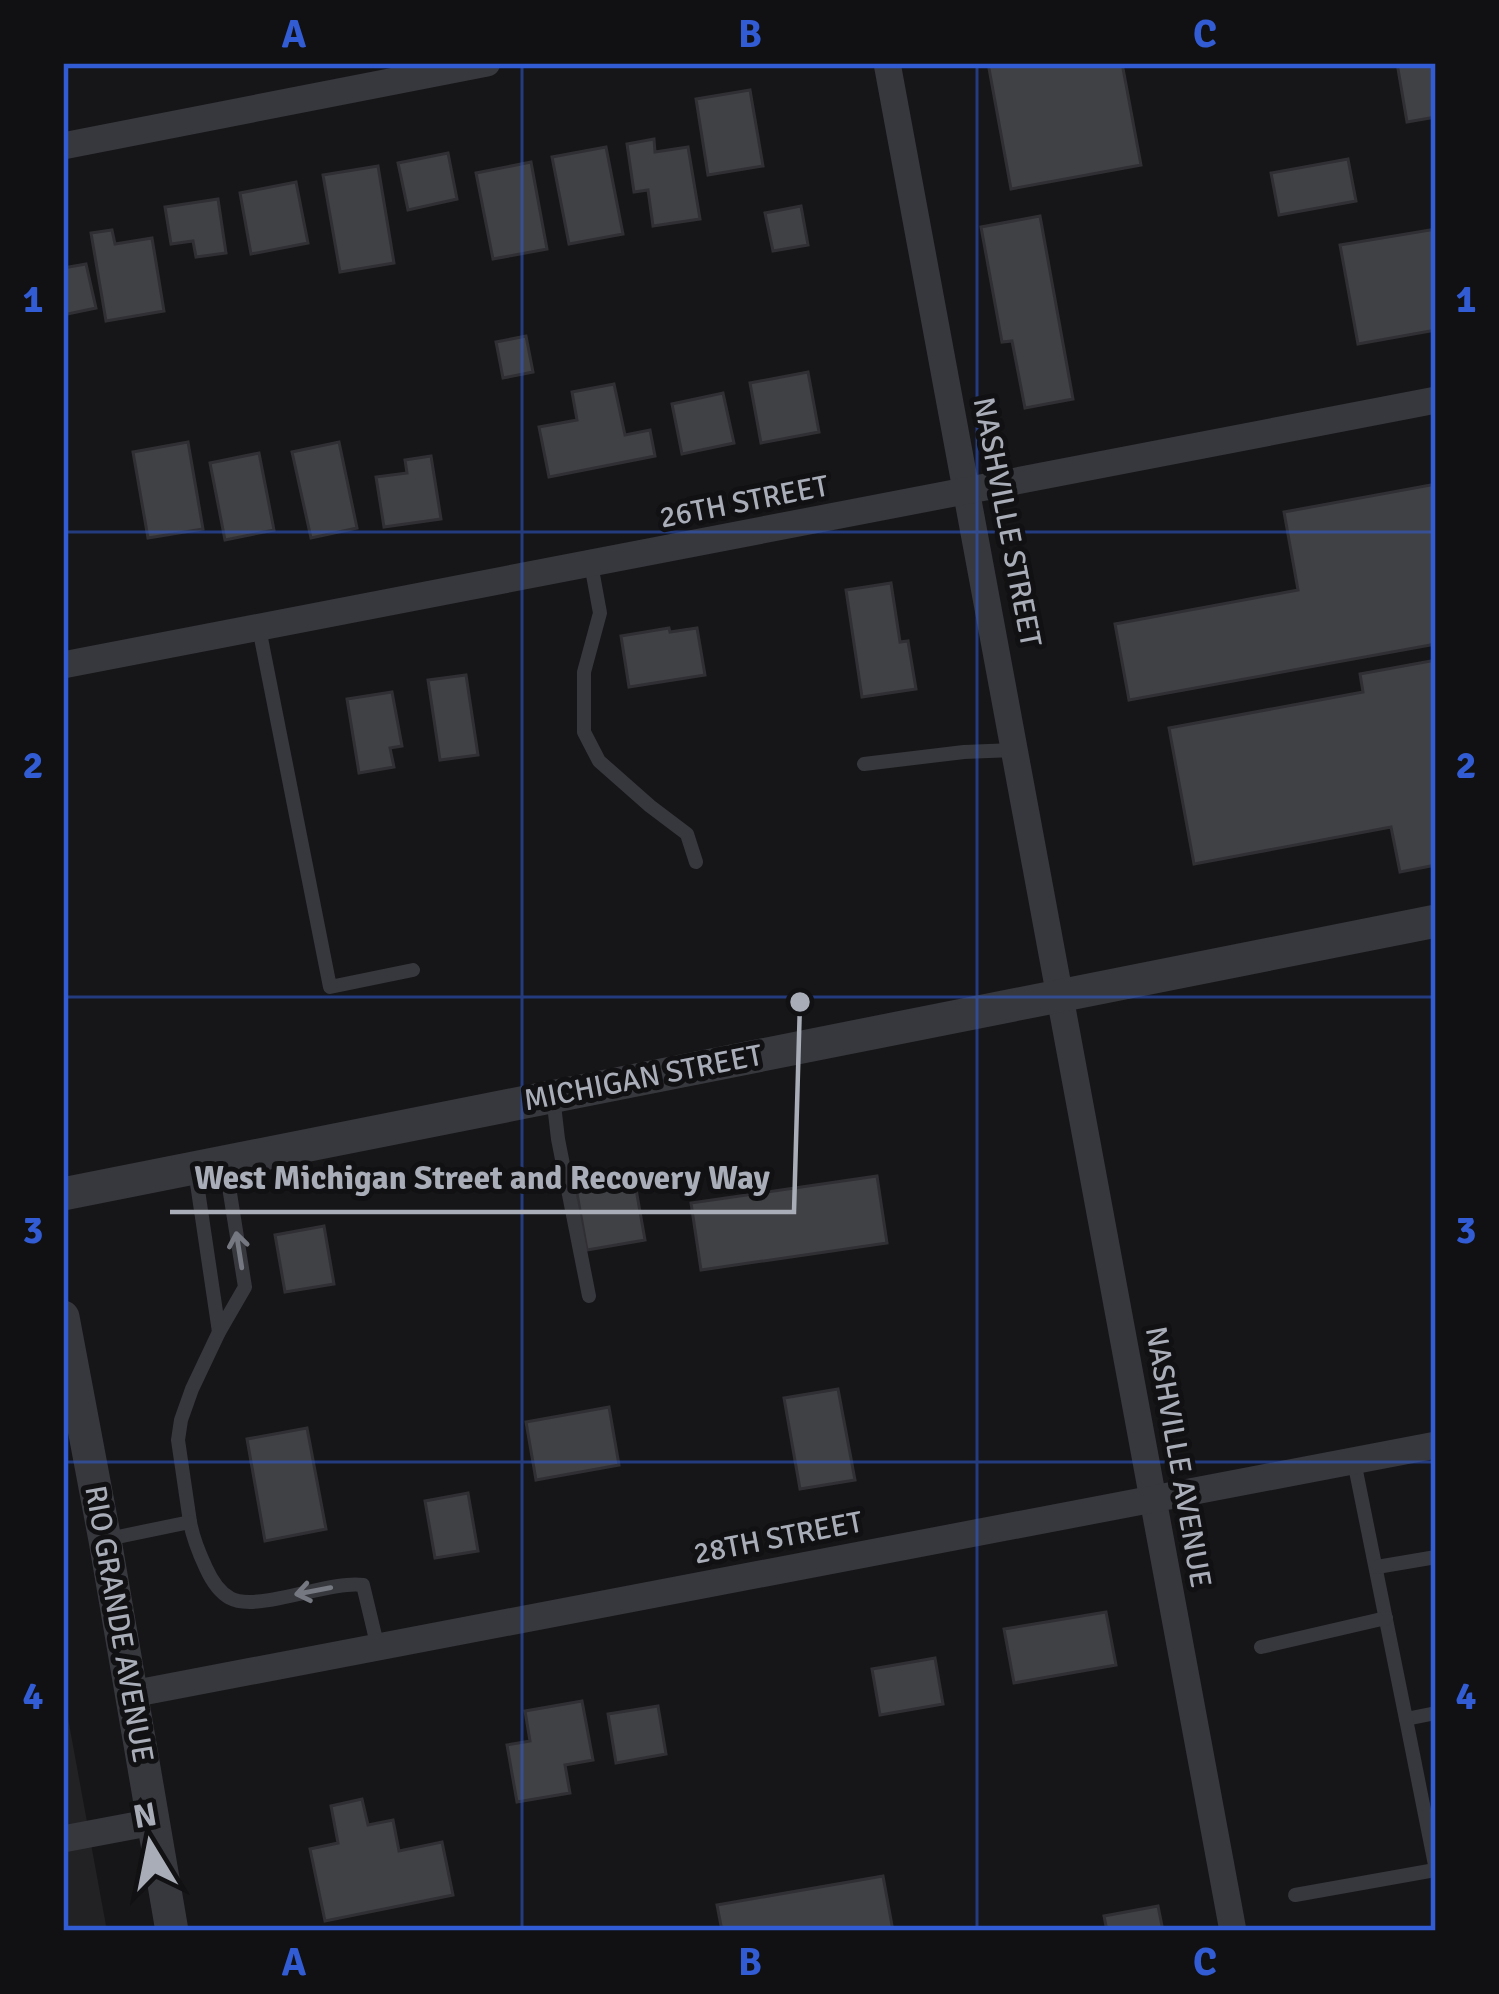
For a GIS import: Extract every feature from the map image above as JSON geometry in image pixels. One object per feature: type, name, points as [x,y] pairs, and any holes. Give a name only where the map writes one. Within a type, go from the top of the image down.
[{"type":"street","points":[[63,146],[487,63]]},
{"type":"street","name":"NASHVILLE STREET","points":[[887,63],[1061,994]]},
{"type":"street","name":"26TH STREET","points":[[63,665],[1436,400]]},
{"type":"street","name":"MICHIGAN STREET","points":[[63,1194],[1436,921]]},
{"type":"street","name":"NASHVILLE AVENUE","points":[[1061,994],[1233,1931]]},
{"type":"street","name":"RIO GRANDE AVENUE","points":[[63,1317],[72,1422],[105,1540],[168,1929]]},
{"type":"street","name":"28TH STREET","points":[[132,1694],[1436,1445]]},
{"type":"street","points":[[63,1839],[154,1822]]},
{"type":"lane","points":[[591,565],[600,614],[584,673],[584,732],[598,761],[688,834],[696,862]]},
{"type":"lane","points":[[259,628],[330,987],[412,970]]},
{"type":"lane","points":[[864,764],[1016,750]]},
{"type":"lane","points":[[553,1096],[589,1296]]},
{"type":"lane","points":[[210,1165],[219,1331]]},
{"type":"lane","points":[[210,1165],[245,1287],[219,1331],[181,1420],[178,1440],[193,1537],[211,1577],[236,1601],[363,1585],[378,1648]]},
{"type":"lane","points":[[1295,1895],[1436,1870],[1354,1461]]},
{"type":"lane","points":[[105,1540],[190,1522]]},
{"type":"lane","points":[[1377,1567],[1436,1557]]},
{"type":"lane","points":[[1261,1647],[1387,1618]]},
{"type":"lane","points":[[1406,1719],[1436,1713]]},
{"type":"shaded area","points":[[63,1691],[107,1931],[63,1931]]},
{"type":"building","points":[[988,63],[1122,63],[1141,165],[1011,189]]},
{"type":"building","points":[[1397,63],[1436,63],[1436,117],[1407,122]]},
{"type":"building","points":[[750,90],[763,166],[708,175],[696,99]]},
{"type":"building","points":[[654,139],[655,152],[688,147],[700,219],[653,226],[648,190],[634,192],[627,144]]},
{"type":"building","points":[[606,147],[623,234],[569,244],[552,157]]},
{"type":"building","points":[[448,153],[457,199],[408,210],[398,163]]},
{"type":"building","points":[[1348,159],[1356,201],[1279,215],[1271,173]]},
{"type":"building","points":[[531,162],[547,249],[493,259],[476,173]]},
{"type":"building","points":[[378,166],[394,263],[340,272],[323,175]]},
{"type":"building","points":[[296,182],[308,243],[251,254],[240,193]]},
{"type":"building","points":[[218,199],[226,253],[196,257],[193,241],[171,244],[165,207]]},
{"type":"building","points":[[801,206],[808,245],[773,251],[765,213]]},
{"type":"building","points":[[1040,216],[1073,399],[1025,408],[1012,341],[1002,342],[981,227]]},
{"type":"building","points":[[1436,229],[1436,330],[1358,344],[1340,245]]},
{"type":"building","points":[[112,230],[115,244],[152,238],[164,311],[106,321],[91,233]]},
{"type":"building","points":[[86,264],[96,308],[63,315],[63,268]]},
{"type":"building","points":[[526,336],[533,372],[503,378],[496,342]]},
{"type":"building","points":[[808,372],[819,432],[761,443],[750,383]]},
{"type":"building","points":[[614,384],[625,435],[650,430],[655,456],[549,477],[539,427],[577,420],[572,392]]},
{"type":"building","points":[[723,393],[734,443],[682,454],[672,404]]},
{"type":"building","points":[[188,442],[203,529],[148,538],[133,452]]},
{"type":"building","points":[[339,442],[357,528],[311,538],[292,452]]},
{"type":"building","points":[[259,453],[274,530],[225,540],[210,463]]},
{"type":"building","points":[[431,456],[441,519],[384,527],[376,477],[407,473],[405,460]]},
{"type":"building","points":[[1436,484],[1436,644],[1129,700],[1115,624],[1298,590],[1284,512]]},
{"type":"building","points":[[891,583],[900,642],[908,641],[916,689],[862,697],[846,590]]},
{"type":"building","points":[[669,628],[670,632],[697,628],[705,675],[629,687],[621,636]]},
{"type":"building","points":[[1436,660],[1436,865],[1400,872],[1391,827],[1194,864],[1169,728],[1363,692],[1360,674]]},
{"type":"building","points":[[466,675],[478,755],[440,760],[428,680]]},
{"type":"building","points":[[392,692],[402,746],[390,748],[394,767],[359,773],[347,699]]},
{"type":"building","points":[[633,1172],[645,1240],[587,1250],[575,1182]]},
{"type":"building","points":[[877,1176],[887,1243],[701,1270],[691,1203]]},
{"type":"building","points":[[324,1226],[334,1284],[285,1292],[275,1235]]},
{"type":"building","points":[[838,1389],[855,1480],[800,1489],[784,1398]]},
{"type":"building","points":[[609,1407],[619,1465],[536,1480],[526,1422]]},
{"type":"building","points":[[307,1428],[326,1529],[265,1541],[247,1439]]},
{"type":"building","points":[[468,1493],[478,1551],[435,1558],[425,1501]]},
{"type":"building","points":[[1106,1612],[1116,1665],[1014,1683],[1004,1629]]},
{"type":"building","points":[[935,1658],[943,1704],[880,1715],[872,1669]]},
{"type":"building","points":[[582,1701],[593,1760],[565,1765],[570,1793],[517,1802],[507,1745],[530,1741],[525,1711]]},
{"type":"building","points":[[658,1706],[666,1754],[616,1763],[608,1714]]},
{"type":"building","points":[[362,1799],[368,1825],[393,1820],[399,1851],[442,1842],[453,1895],[325,1921],[310,1849],[338,1843],[331,1806]]},
{"type":"building","points":[[883,1876],[893,1931],[722,1931],[717,1905]]},
{"type":"building","points":[[1158,1906],[1163,1931],[1107,1931],[1104,1916]]},
{"type":"place","name":"West Michigan Street and Recovery Way","points":[[800,1002]]}]
